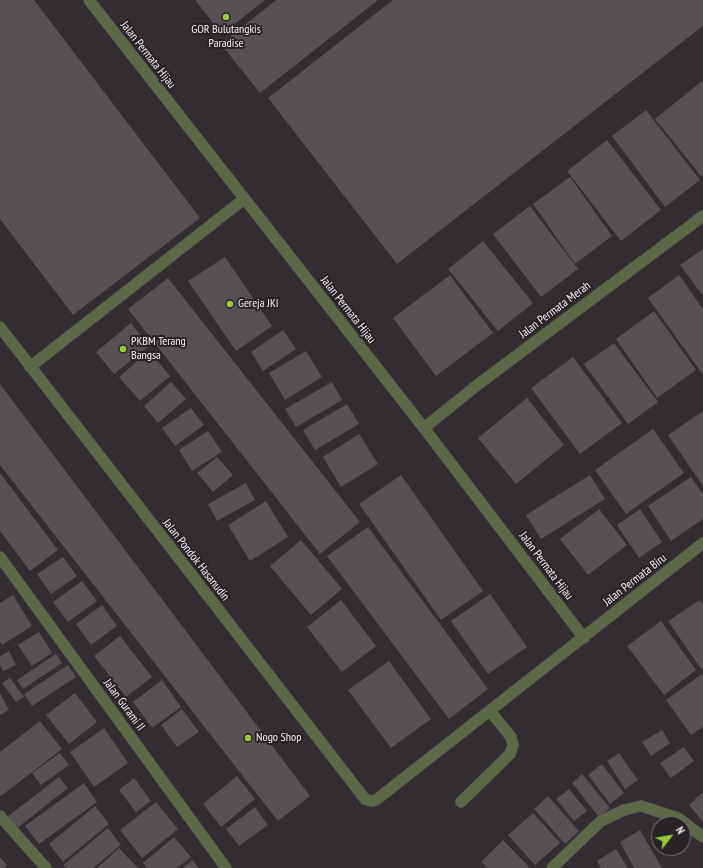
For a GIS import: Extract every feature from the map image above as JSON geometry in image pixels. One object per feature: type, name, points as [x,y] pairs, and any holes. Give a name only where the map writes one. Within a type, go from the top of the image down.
[{"type":"street","name":"Jalan Permata Hijau","points":[[89,0],[424,428],[584,638]]},
{"type":"street","points":[[30,367],[244,199]]},
{"type":"street","name":"Jalan Permata Merah","points":[[424,428],[476,386],[703,216]]},
{"type":"street","name":"Jalan Pondok Hasanudin","points":[[0,327],[365,799],[371,802],[376,800]]},
{"type":"street","name":"Jalan Permata Biru","points":[[376,800],[703,544]]},
{"type":"street","name":"Jalan Gurami II","points":[[0,557],[226,868]]},
{"type":"street","points":[[461,802],[510,754],[513,745],[511,737],[490,711]]},
{"type":"street","points":[[552,868],[602,821],[624,810],[641,806],[678,818],[703,837]]},
{"type":"street","points":[[0,816],[46,868]]},
{"type":"building","points":[[0,0],[34,0],[200,218],[73,315],[0,219]]},
{"type":"building","name":"GOR Bulutangkis Paradise","points":[[195,0],[265,0],[222,34]]},
{"type":"building","points":[[276,0],[378,0],[260,93],[221,44]]},
{"type":"building","points":[[393,0],[703,0],[703,26],[397,264],[268,98]]},
{"type":"building","points":[[702,81],[703,174],[701,176],[655,119]]},
{"type":"building","points":[[646,110],[700,180],[665,207],[612,136]]},
{"type":"building","points":[[607,140],[661,210],[621,241],[567,171]]},
{"type":"building","points":[[570,177],[612,236],[575,264],[533,204]]},
{"type":"building","points":[[530,206],[578,269],[541,297],[493,234]]},
{"type":"building","points":[[483,241],[533,303],[498,331],[448,269]]},
{"type":"building","points":[[703,249],[703,296],[680,265]]},
{"type":"building","name":"Gereja JKI","points":[[225,257],[272,326],[236,351],[188,281]]},
{"type":"building","points":[[450,275],[493,333],[436,376],[393,318]]},
{"type":"building","points":[[679,275],[703,309],[703,375],[648,298]]},
{"type":"building","points":[[168,278],[360,522],[320,554],[128,309]]},
{"type":"building","points":[[654,311],[696,370],[657,398],[616,339]]},
{"type":"building","name":"PKBM Terang Bangsa","points":[[131,323],[149,346],[114,374],[96,352]]},
{"type":"building","points":[[283,330],[296,349],[263,371],[251,352]]},
{"type":"building","points":[[614,343],[658,402],[628,424],[584,364]]},
{"type":"building","points":[[149,351],[170,376],[140,401],[119,377]]},
{"type":"building","points":[[306,351],[322,377],[285,400],[269,373]]},
{"type":"building","points":[[573,357],[622,423],[580,454],[531,388]]},
{"type":"building","points":[[171,382],[186,399],[158,423],[144,406]]},
{"type":"building","points":[[332,382],[342,400],[296,427],[285,409]]},
{"type":"building","points":[[0,384],[310,796],[278,821],[0,465]]},
{"type":"building","points":[[527,398],[564,445],[516,484],[478,438]]},
{"type":"building","points":[[347,404],[359,424],[315,450],[303,430]]},
{"type":"building","points":[[191,408],[204,425],[175,446],[162,428]]},
{"type":"building","points":[[703,411],[703,486],[668,435]]},
{"type":"building","points":[[653,429],[684,473],[626,514],[595,470]]},
{"type":"building","points":[[208,431],[222,452],[192,471],[179,450]]},
{"type":"building","points":[[359,434],[378,464],[341,487],[323,457]]},
{"type":"building","points":[[217,457],[233,475],[213,492],[197,473]]},
{"type":"building","points":[[0,473],[58,550],[30,571],[0,531]]},
{"type":"building","points":[[401,475],[483,591],[441,620],[359,504]]},
{"type":"building","points":[[590,475],[605,499],[541,539],[526,515]]},
{"type":"building","points":[[691,477],[703,494],[703,519],[671,541],[648,506]]},
{"type":"building","points":[[246,483],[255,500],[217,521],[208,504]]},
{"type":"building","points":[[266,501],[288,537],[250,561],[228,525]]},
{"type":"building","points":[[599,509],[627,545],[588,575],[560,539]]},
{"type":"building","points":[[640,509],[662,542],[639,558],[617,525]]},
{"type":"building","points":[[368,527],[488,689],[449,719],[327,556]]},
{"type":"building","points":[[301,540],[342,589],[311,615],[270,566]]},
{"type":"building","points":[[63,557],[77,576],[51,594],[37,574]]},
{"type":"building","points":[[82,581],[97,601],[68,622],[53,602]]},
{"type":"building","points":[[490,594],[527,647],[488,674],[451,621]]},
{"type":"building","points":[[13,595],[32,626],[2,645],[0,642],[0,603]]},
{"type":"building","points":[[341,600],[376,646],[342,672],[307,627]]},
{"type":"building","points":[[700,600],[703,604],[703,667],[701,669],[668,621]]},
{"type":"building","points":[[102,605],[117,626],[91,645],[76,624]]},
{"type":"building","points":[[661,621],[696,670],[664,695],[627,646]]},
{"type":"building","points":[[39,632],[52,653],[32,666],[18,645]]},
{"type":"building","points":[[120,636],[152,677],[126,697],[94,656]]},
{"type":"building","points":[[9,651],[16,665],[3,671],[0,665],[0,656]]},
{"type":"building","points":[[56,654],[62,663],[23,689],[17,680]]},
{"type":"building","points":[[389,661],[431,719],[391,748],[348,690]]},
{"type":"building","points":[[68,665],[76,677],[32,706],[24,694]]},
{"type":"building","points":[[702,674],[703,727],[691,735],[666,700]]},
{"type":"building","points":[[10,678],[24,697],[16,702],[2,683]]},
{"type":"building","points":[[162,680],[181,707],[152,728],[133,702]]},
{"type":"building","points":[[0,693],[9,710],[0,715]]},
{"type":"building","points":[[75,693],[97,722],[69,744],[46,715]]},
{"type":"building","points":[[182,709],[199,732],[177,747],[161,725]]},
{"type":"building","points":[[40,721],[62,749],[1,796],[0,752]]},
{"type":"building","points":[[104,728],[128,763],[94,787],[70,752]]},
{"type":"building","points":[[662,730],[670,743],[651,756],[642,742]]},
{"type":"building","points":[[684,747],[694,761],[671,778],[660,763]]},
{"type":"building","points":[[60,753],[69,765],[41,785],[32,773]]},
{"type":"building","points":[[619,753],[638,780],[625,789],[607,761]]},
{"type":"building","points":[[602,764],[624,793],[610,804],[588,775]]},
{"type":"building","points":[[582,774],[610,808],[599,817],[572,783]]},
{"type":"building","points":[[237,776],[255,799],[221,827],[203,804]]},
{"type":"building","points":[[59,777],[68,788],[16,829],[7,817]]},
{"type":"building","points":[[134,778],[151,801],[136,812],[119,790]]},
{"type":"building","points":[[84,783],[97,802],[39,844],[25,826]]},
{"type":"building","points":[[569,789],[587,811],[574,821],[556,799]]},
{"type":"building","points":[[703,792],[703,822],[689,805]]},
{"type":"building","points":[[548,796],[579,831],[565,844],[534,809]]},
{"type":"building","points":[[156,802],[178,829],[142,858],[120,830]]},
{"type":"building","points":[[95,806],[109,824],[63,862],[49,844]]},
{"type":"building","points":[[255,807],[268,825],[239,846],[226,829]]},
{"type":"building","points":[[533,813],[560,843],[535,865],[508,835]]},
{"type":"building","points":[[108,828],[121,845],[93,868],[66,868],[63,865]]},
{"type":"building","points":[[640,830],[651,849],[651,856],[655,856],[662,868],[634,868],[620,842]]},
{"type":"building","points":[[174,837],[191,857],[177,868],[147,868],[143,863]]},
{"type":"building","points":[[503,840],[530,868],[488,868],[481,862]]},
{"type":"building","points":[[119,848],[138,868],[97,868]]},
{"type":"building","points":[[616,849],[628,868],[601,868],[597,861]]},
{"type":"building","points":[[0,857],[7,865],[4,868],[0,868]]},
{"type":"building","points":[[192,860],[199,868],[183,868]]},
{"type":"place","name":"GOR Bulutangkis Paradise","points":[[226,17]]},
{"type":"place","name":"Gereja JKI","points":[[230,304]]},
{"type":"place","name":"PKBM Terang Bangsa","points":[[123,349]]},
{"type":"place","name":"Nogo Shop","points":[[248,738]]}]
